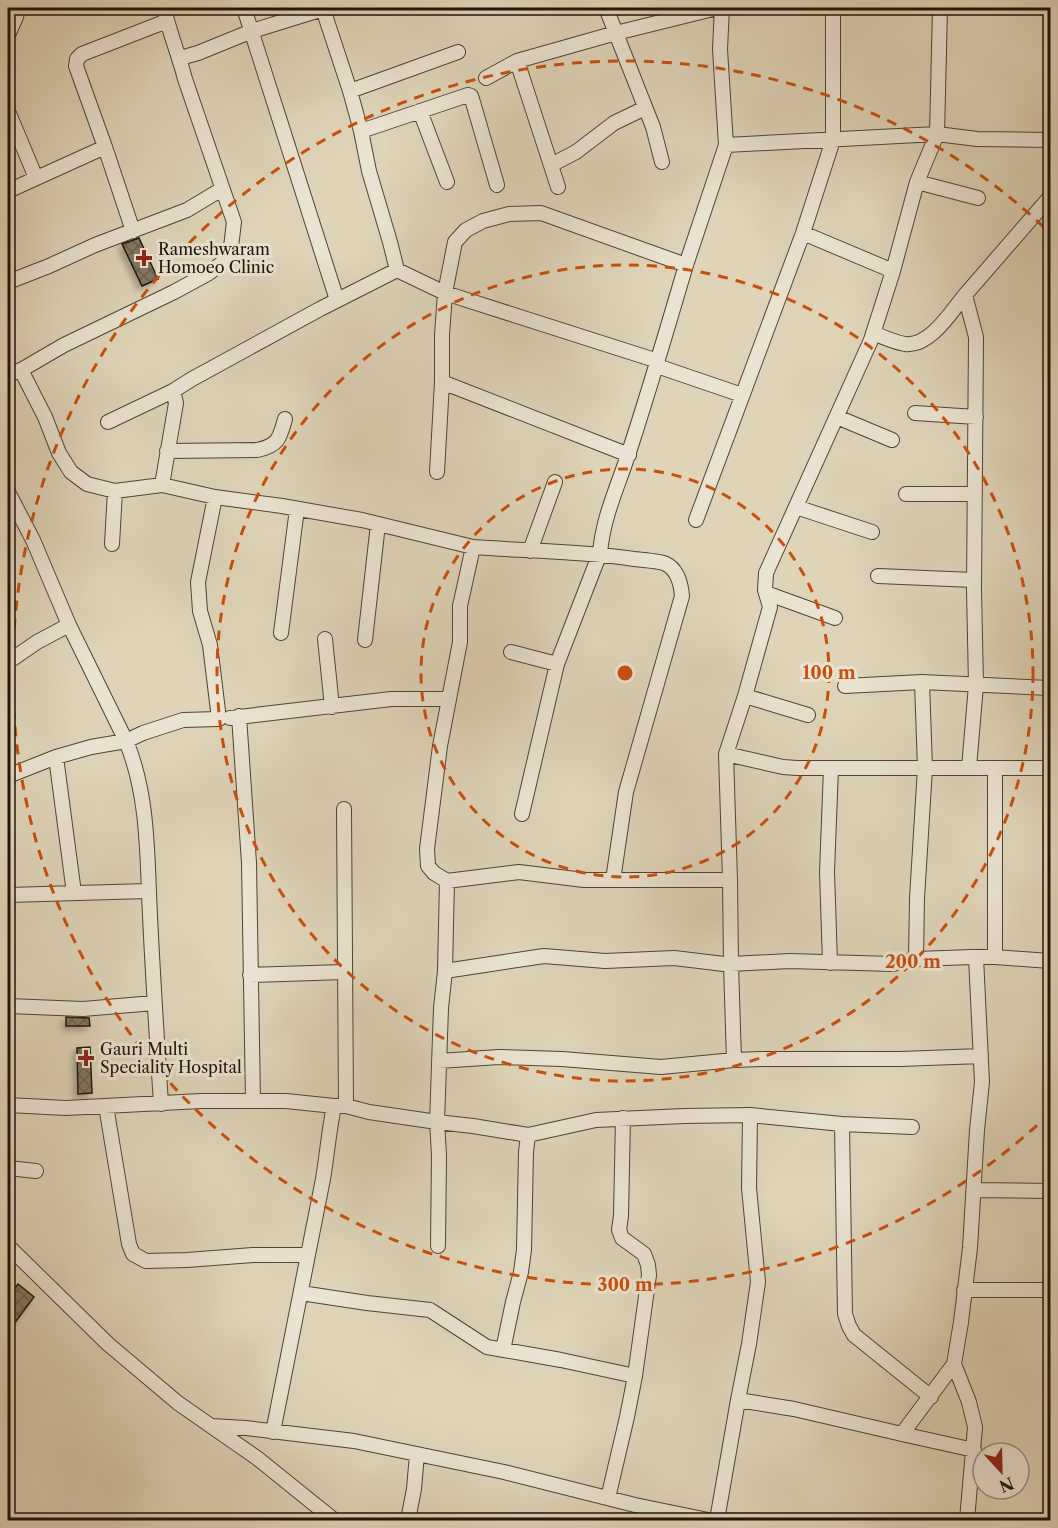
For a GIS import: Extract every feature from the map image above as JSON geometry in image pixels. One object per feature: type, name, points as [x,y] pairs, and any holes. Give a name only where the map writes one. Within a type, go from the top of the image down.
[{"type":"street","points":[[8,35],[18,8]]},
{"type":"street","points":[[244,8],[337,300]]},
{"type":"street","points":[[180,58],[252,31],[324,8],[361,131],[369,171],[397,270]]},
{"type":"street","points":[[606,8],[653,126],[662,162]]},
{"type":"street","points":[[486,78],[517,61],[616,33],[720,8],[726,145],[686,265],[628,455],[605,519],[600,554],[557,664],[522,814]]},
{"type":"street","points":[[696,520],[803,233],[833,140],[833,8]]},
{"type":"street","points":[[734,1060],[726,754],[770,607],[766,593],[766,573],[873,333],[917,182],[937,134],[940,8]]},
{"type":"street","points":[[133,231],[76,66],[76,59],[165,14],[234,222],[231,247],[222,263],[209,273],[14,372],[45,417],[60,453],[71,472],[87,484],[115,491],[162,485],[215,497],[378,524],[473,546],[600,554],[666,564],[676,573],[681,584],[681,596],[626,792],[612,880]]},
{"type":"street","points":[[350,92],[458,52]]},
{"type":"street","points":[[517,61],[558,187]]},
{"type":"street","points":[[361,131],[464,96],[471,96],[497,185]]},
{"type":"street","points":[[551,165],[576,152],[614,123],[645,108]]},
{"type":"street","points":[[8,111],[13,141],[36,178]]},
{"type":"street","points":[[420,111],[447,182]]},
{"type":"street","points":[[726,145],[937,134],[977,139],[1050,140]]},
{"type":"street","points":[[8,191],[105,147]]},
{"type":"street","points":[[917,182],[978,198]]},
{"type":"street","points":[[8,282],[95,245],[187,210],[222,189]]},
{"type":"street","points":[[873,333],[906,344],[919,342],[932,335],[1050,197]]},
{"type":"street","points":[[437,472],[445,293],[454,242],[466,230],[483,221],[510,214],[541,213],[686,265]]},
{"type":"street","points":[[803,233],[892,271]]},
{"type":"street","points":[[108,422],[173,391],[337,300],[397,270]]},
{"type":"street","points":[[397,270],[445,293],[657,363],[742,395]]},
{"type":"street","points":[[965,295],[976,337],[974,580],[976,685],[969,768]]},
{"type":"street","points":[[442,382],[628,455]]},
{"type":"street","points":[[162,485],[176,403],[173,391]]},
{"type":"street","points":[[915,413],[976,417]]},
{"type":"street","points":[[837,417],[892,440]]},
{"type":"street","points":[[167,451],[267,448],[275,444],[281,436],[285,419]]},
{"type":"street","points":[[530,551],[555,482]]},
{"type":"street","points":[[112,544],[115,491]]},
{"type":"street","points":[[8,492],[33,540],[69,625],[133,758],[145,816],[161,1104]]},
{"type":"street","points":[[906,494],[975,494]]},
{"type":"street","points":[[215,497],[198,582],[200,611],[210,645],[219,719]]},
{"type":"street","points":[[796,507],[872,532]]},
{"type":"street","points":[[281,633],[297,509]]},
{"type":"street","points":[[365,640],[378,524]]},
{"type":"street","points":[[473,546],[460,606],[460,642],[440,746],[428,866],[447,881],[519,872],[584,880],[730,880]]},
{"type":"street","points":[[878,576],[974,580]]},
{"type":"street","points":[[766,593],[835,618]]},
{"type":"street","points":[[8,662],[37,642],[69,625]]},
{"type":"street","points":[[325,639],[332,706]]},
{"type":"street","points":[[511,652],[557,664]]},
{"type":"street","points":[[916,959],[918,877],[925,768],[922,682]]},
{"type":"street","points":[[845,686],[922,682],[1050,688]]},
{"type":"street","points":[[745,696],[808,715]]},
{"type":"street","points":[[8,776],[56,757],[91,747],[126,741],[183,720],[219,719],[391,699],[448,699]]},
{"type":"street","points":[[238,717],[249,863],[253,1101]]},
{"type":"street","points":[[726,754],[783,766],[1050,768]]},
{"type":"street","points":[[56,757],[74,893]]},
{"type":"street","points":[[830,963],[827,872],[831,768]]},
{"type":"street","points":[[995,769],[995,957]]},
{"type":"street","points":[[273,1432],[340,1106],[344,972],[344,809]]},
{"type":"street","points":[[438,1246],[437,1122],[447,881]]},
{"type":"street","points":[[8,894],[148,891]]},
{"type":"street","points":[[445,971],[544,956],[606,961],[674,958],[724,964],[789,961],[893,964],[916,959],[976,957],[1050,961]]},
{"type":"street","points":[[902,1434],[954,1364],[961,1322],[970,1248],[982,1082],[976,957]]},
{"type":"street","points":[[250,975],[344,972]]},
{"type":"street","points":[[8,1006],[83,1009],[154,1003]]},
{"type":"street","points":[[439,1061],[499,1057],[562,1059],[661,1067],[734,1060],[981,1056]]},
{"type":"street","points":[[8,1105],[66,1108],[201,1101],[286,1101],[340,1106],[437,1122],[473,1125],[528,1136],[596,1120],[622,1118],[750,1115],[842,1124],[912,1127]]},
{"type":"street","points":[[106,1106],[129,1244],[133,1254],[146,1261],[253,1255],[308,1255]]},
{"type":"street","points":[[717,1521],[758,1281],[749,1188],[750,1115]]},
{"type":"street","points":[[608,1497],[635,1376],[649,1275],[644,1254],[622,1238],[619,1230],[622,1118]]},
{"type":"street","points":[[842,1124],[845,1314],[854,1335],[931,1397]]},
{"type":"street","points":[[503,1350],[522,1272],[528,1136]]},
{"type":"street","points":[[8,1168],[36,1171]]},
{"type":"street","points":[[974,1190],[1050,1191]]},
{"type":"street","points":[[8,1246],[108,1344],[178,1404],[257,1458],[334,1521]]},
{"type":"street","points":[[964,1290],[1050,1290]]},
{"type":"street","points":[[301,1293],[430,1310],[487,1347],[635,1376]]},
{"type":"street","points":[[954,1364],[969,1402],[975,1427],[974,1441]]},
{"type":"street","points":[[738,1400],[805,1412],[971,1449]]},
{"type":"street","points":[[211,1426],[354,1441],[504,1472],[708,1521]]},
{"type":"street","points":[[408,1521],[417,1454]]},
{"type":"street","points":[[967,1521],[971,1480]]},
{"type":"building","points":[[139,238],[158,279],[142,286],[122,244]]},
{"type":"building","points":[[66,1017],[89,1018],[90,1026],[66,1026]]},
{"type":"building","points":[[90,1047],[92,1093],[78,1094],[77,1048]]},
{"type":"building","points":[[18,1284],[34,1297],[8,1332],[8,1298]]},
{"type":"place","name":"Rameshwaram Homoeo Clinic","points":[[144,258]]},
{"type":"place","name":"Gauri Multi Speciality Hospital","points":[[86,1058]]}]
